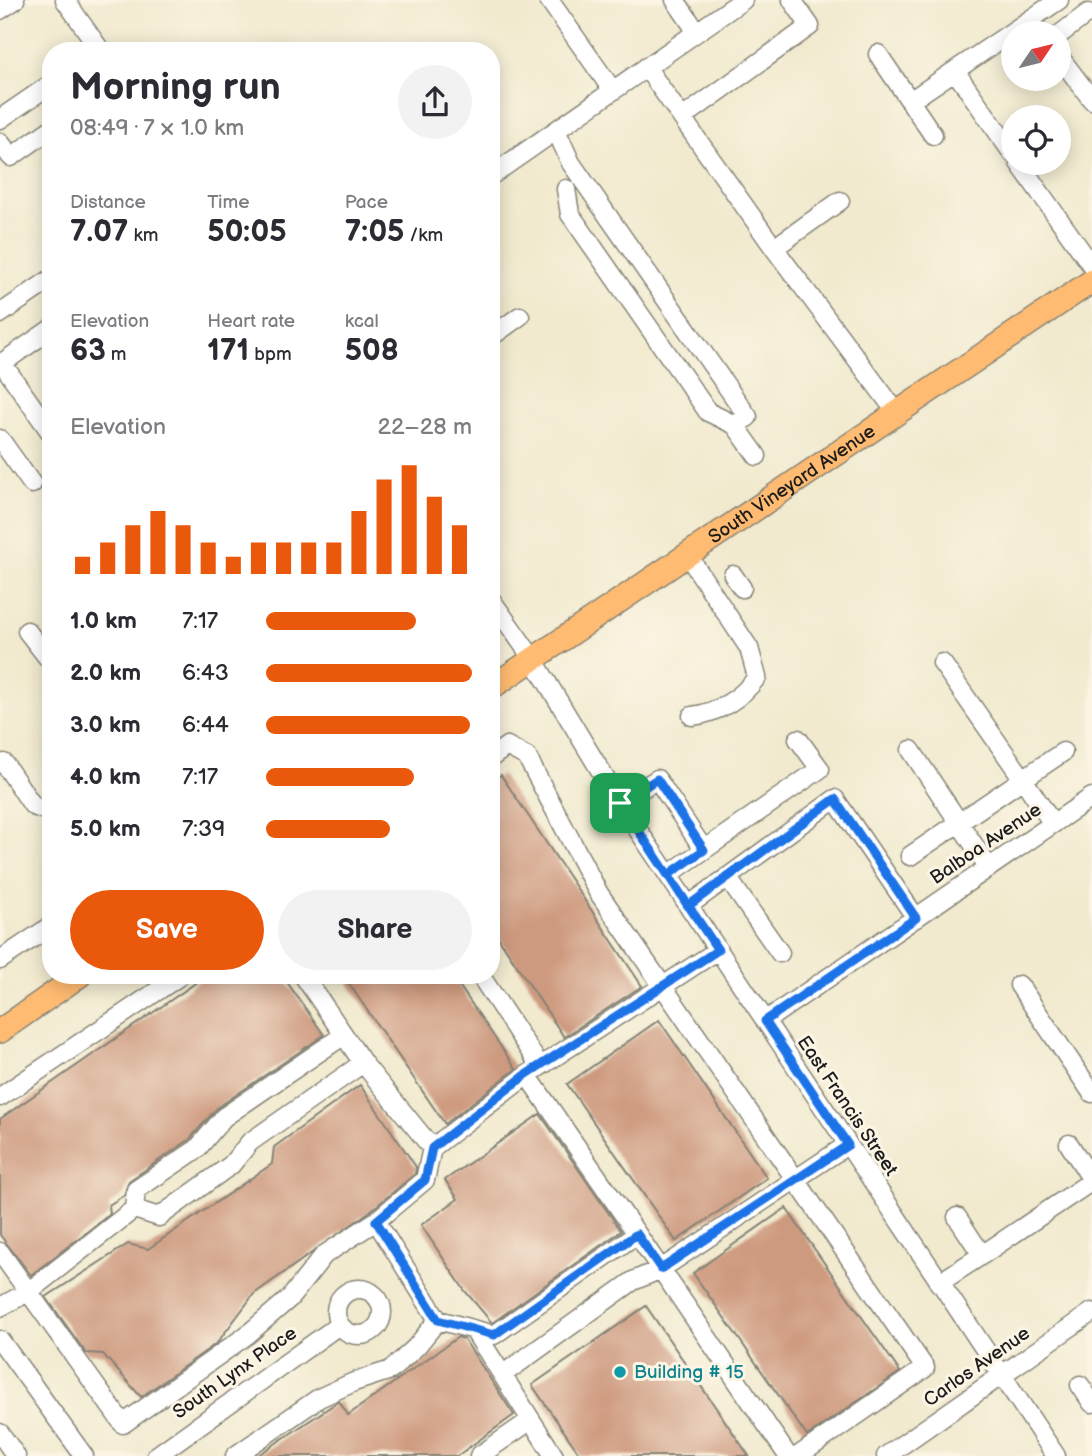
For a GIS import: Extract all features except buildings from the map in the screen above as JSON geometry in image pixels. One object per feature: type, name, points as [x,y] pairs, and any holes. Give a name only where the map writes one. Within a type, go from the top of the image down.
[{"type":"main road","name":"South Vineyard Avenue","points":[[500,682],[1092,281]]},
{"type":"main road","points":[[0,1031],[67,984]]},
{"type":"street","points":[[0,10],[15,0]]},
{"type":"street","points":[[65,0],[94,42]]},
{"type":"street","points":[[549,0],[613,91]]},
{"type":"street","points":[[676,0],[697,32]]},
{"type":"street","points":[[500,170],[743,0]]},
{"type":"street","points":[[682,118],[810,26],[792,0]]},
{"type":"street","points":[[910,101],[1059,0]]},
{"type":"street","points":[[1071,24],[1087,10]]},
{"type":"street","points":[[878,54],[933,135]]},
{"type":"street","points":[[646,68],[774,248],[897,413]]},
{"type":"street","points":[[955,71],[1001,137]]},
{"type":"street","points":[[1071,72],[1092,100]]},
{"type":"street","points":[[0,119],[42,90]]},
{"type":"street","points":[[556,130],[571,163],[748,417],[735,425]]},
{"type":"street","points":[[0,142],[11,157],[42,135]]},
{"type":"street","points":[[1028,175],[1092,266]]},
{"type":"street","points":[[566,189],[570,214],[708,412],[735,425],[757,456]]},
{"type":"street","points":[[774,248],[840,201]]},
{"type":"street","points":[[0,314],[42,285]]},
{"type":"street","points":[[500,330],[520,316]]},
{"type":"street","points":[[665,350],[689,334]]},
{"type":"street","points":[[42,336],[1,363],[42,420]]},
{"type":"street","points":[[0,439],[32,484]]},
{"type":"street","points":[[687,554],[749,649],[757,677],[749,688],[727,705],[692,716]]},
{"type":"street","name":"East Francis Street","points":[[500,612],[533,659],[620,803],[1056,1456]]},
{"type":"street","points":[[27,631],[42,650]]},
{"type":"street","points":[[942,663],[1053,824]]},
{"type":"street","points":[[668,875],[820,769],[798,739]]},
{"type":"street","points":[[500,751],[507,746],[527,757],[598,892],[925,1368],[798,1456]]},
{"type":"street","points":[[911,750],[989,868]]},
{"type":"street","points":[[910,856],[1063,752]]},
{"type":"street","points":[[4,763],[33,806],[42,809]]},
{"type":"street","points":[[620,803],[657,779],[704,850]]},
{"type":"street","name":"Balboa Avenue","points":[[765,1021],[1092,797]]},
{"type":"street","points":[[688,906],[835,799],[916,918]]},
{"type":"street","points":[[727,877],[780,953]]},
{"type":"street","points":[[0,960],[42,932]]},
{"type":"street","points":[[0,1252],[123,1424],[247,1335],[290,1298],[324,1255],[376,1221],[425,1180],[432,1148],[533,1070],[718,950]]},
{"type":"street","points":[[0,1097],[168,984]]},
{"type":"street","points":[[309,984],[363,1063],[432,1148]]},
{"type":"street","points":[[485,984],[533,1070],[637,1234],[788,1456]]},
{"type":"street","points":[[1019,985],[1092,1093]]},
{"type":"street","points":[[0,1307],[28,1292],[134,1209],[136,1191],[197,1149],[224,1117],[344,1035]]},
{"type":"street","points":[[134,1209],[159,1217],[179,1205],[231,1165],[250,1142],[363,1063]]},
{"type":"street","points":[[939,1283],[1092,1180],[1069,1144]]},
{"type":"street","points":[[502,1375],[633,1282],[661,1269],[848,1145]]},
{"type":"street","points":[[957,1217],[982,1255]]},
{"type":"street","points":[[376,1221],[438,1320],[494,1335],[637,1234]]},
{"type":"street","name":"Carlos Avenue","points":[[886,1456],[1092,1312]]},
{"type":"street","points":[[235,1456],[319,1398],[391,1370],[416,1347],[438,1320]]},
{"type":"street","name":"South Lynx Place","points":[[156,1456],[340,1325]]},
{"type":"street","points":[[473,1329],[554,1456]]},
{"type":"street","points":[[4,1352],[84,1456]]},
{"type":"street","points":[[1080,1385],[1092,1403]]},
{"type":"street","points":[[479,1456],[531,1420]]},
{"type":"street","points":[[0,1433],[16,1456]]},
{"type":"place","name":"Building # 15","points":[[620,1372]]},
{"type":"route","points":[[620,803],[657,779],[704,850],[668,875],[688,906],[835,799],[916,918],[765,1021],[848,1145],[661,1269],[637,1234],[494,1335],[438,1320],[376,1221],[425,1180],[432,1148],[527,1074],[718,950],[688,906],[620,803]]}]
